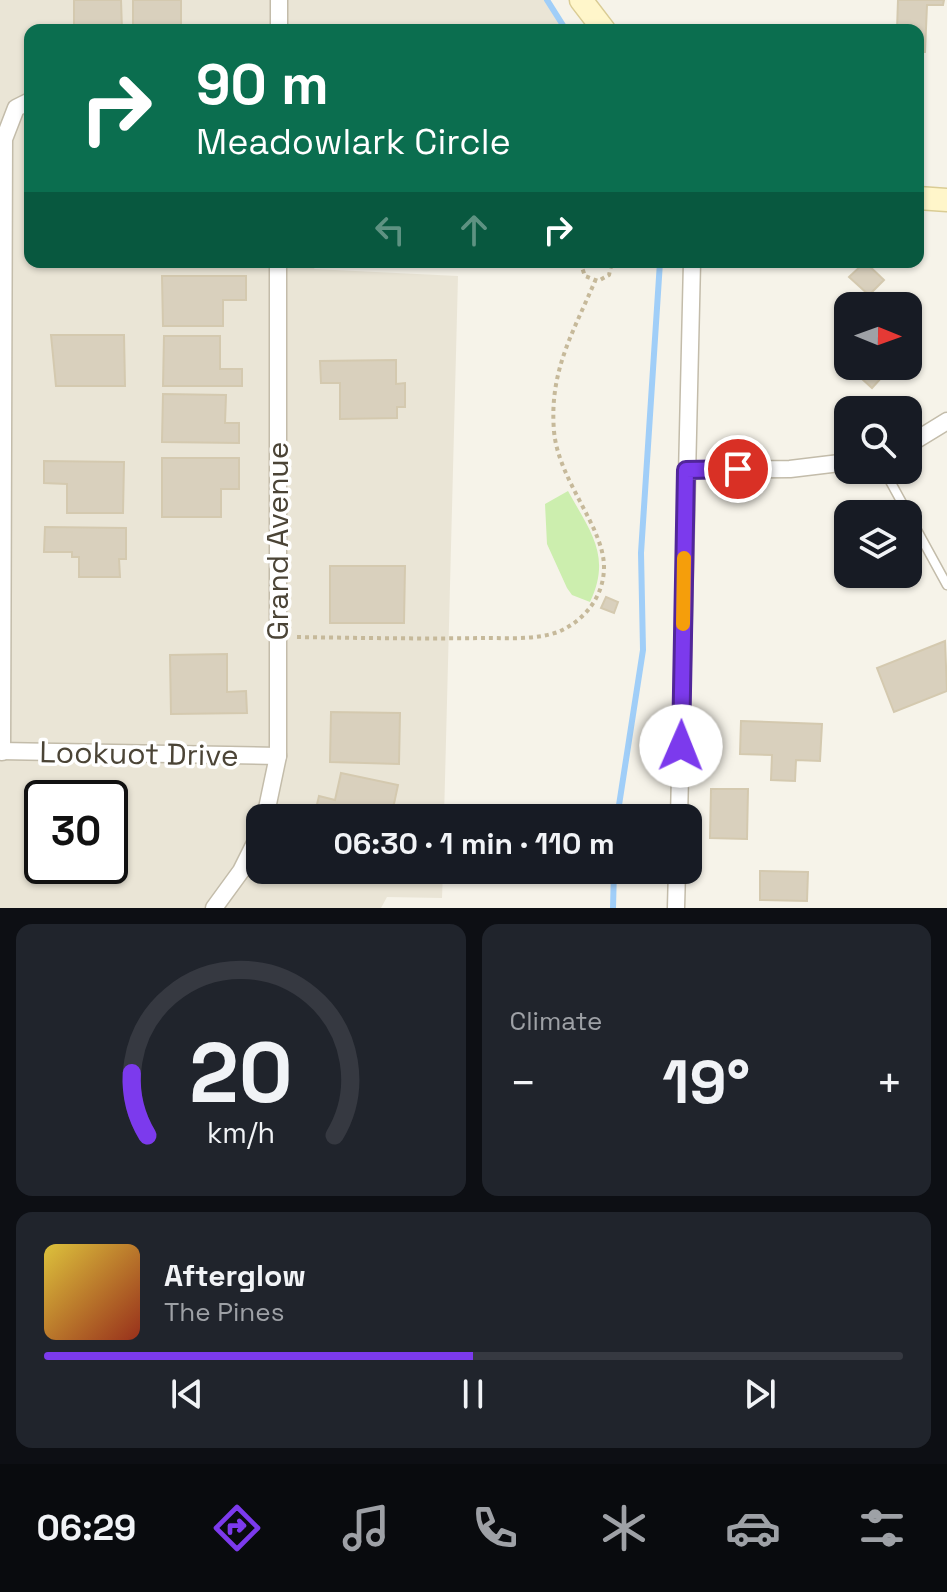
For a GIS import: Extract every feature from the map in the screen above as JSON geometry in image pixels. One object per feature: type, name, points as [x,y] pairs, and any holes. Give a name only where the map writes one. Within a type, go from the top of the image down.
[{"type":"street","points":[[279,0],[279,24]]},
{"type":"street","points":[[581,0],[599,24]]},
{"type":"street","points":[[1,752],[4,139],[23,105]]},
{"type":"street","points":[[924,198],[947,200]]},
{"type":"street","name":"Grand Avenue","points":[[268,804],[278,756],[278,268]]},
{"type":"street","points":[[679,804],[692,268]]},
{"type":"street","points":[[922,436],[947,421]]},
{"type":"street","points":[[686,470],[790,469],[834,464]]},
{"type":"street","name":"Lookuot Drive","points":[[1,752],[278,756]]},
{"type":"street","points":[[214,908],[246,861]]},
{"type":"street","points":[[676,908],[677,884]]},
{"type":"lane","points":[[892,484],[947,585]]},
{"type":"path","points":[[582,268],[585,276],[595,281]]},
{"type":"path","points":[[278,637],[544,636],[587,614],[603,578],[604,565],[596,535],[575,498],[557,447],[554,406],[561,358],[595,281],[609,275],[611,268]]},
{"type":"shaded area","points":[[0,0],[549,0],[564,24],[24,24],[24,268],[315,268],[458,276],[444,804],[246,804],[246,884],[442,884],[442,898],[387,897],[381,908],[0,908]]},
{"type":"green space","points":[[568,491],[596,544],[599,557],[596,586],[590,602],[572,595],[547,544],[545,504]]},
{"type":"building","points":[[74,0],[121,0],[122,24],[74,24]]},
{"type":"building","points":[[133,0],[181,0],[181,24],[133,24]]},
{"type":"building","points":[[898,0],[944,0],[943,5],[927,5],[925,52],[924,24],[897,24]]},
{"type":"building","points":[[859,268],[871,268],[884,280],[872,292],[866,292],[849,277]]},
{"type":"building","points":[[162,276],[246,276],[246,300],[223,300],[223,326],[163,326]]},
{"type":"building","points":[[51,335],[124,335],[125,386],[56,386]]},
{"type":"building","points":[[164,336],[220,336],[220,369],[242,369],[242,386],[163,386]]},
{"type":"building","points":[[396,360],[396,384],[405,383],[405,407],[397,407],[397,418],[340,419],[340,383],[321,383],[320,361]]},
{"type":"building","points":[[863,380],[879,380],[872,388]]},
{"type":"building","points":[[163,394],[226,395],[225,423],[239,423],[239,443],[162,442]]},
{"type":"building","points":[[162,458],[239,458],[239,489],[221,489],[221,517],[162,517]]},
{"type":"building","points":[[44,461],[124,462],[123,513],[67,513],[67,484],[44,483]]},
{"type":"building","points":[[45,527],[126,528],[126,559],[119,559],[120,577],[79,577],[79,557],[72,557],[72,552],[44,552]]},
{"type":"building","points":[[330,566],[405,566],[404,623],[330,623]]},
{"type":"building","points":[[606,597],[618,602],[614,613],[601,608]]},
{"type":"building","points":[[945,641],[947,691],[894,712],[877,668]]},
{"type":"building","points":[[227,654],[227,692],[246,691],[247,713],[171,714],[170,655]]},
{"type":"building","points":[[331,712],[400,713],[399,764],[330,762]]},
{"type":"building","points":[[741,721],[822,724],[820,761],[796,760],[795,781],[771,780],[772,755],[740,754]]},
{"type":"building","points":[[341,773],[398,785],[394,804],[317,804],[319,796],[335,800]]},
{"type":"building","points":[[711,789],[748,789],[747,839],[710,838]]},
{"type":"building","points":[[760,871],[808,872],[807,901],[760,900]]},
{"type":"waterway","points":[[547,0],[562,24]]},
{"type":"waterway","points":[[619,804],[643,650],[641,553],[660,268]]},
{"type":"waterway","points":[[613,908],[614,884]]},
{"type":"slow traffic","points":[[683,624],[684,558]]},
{"type":"route","points":[[681,746],[686,470],[738,469]]}]
